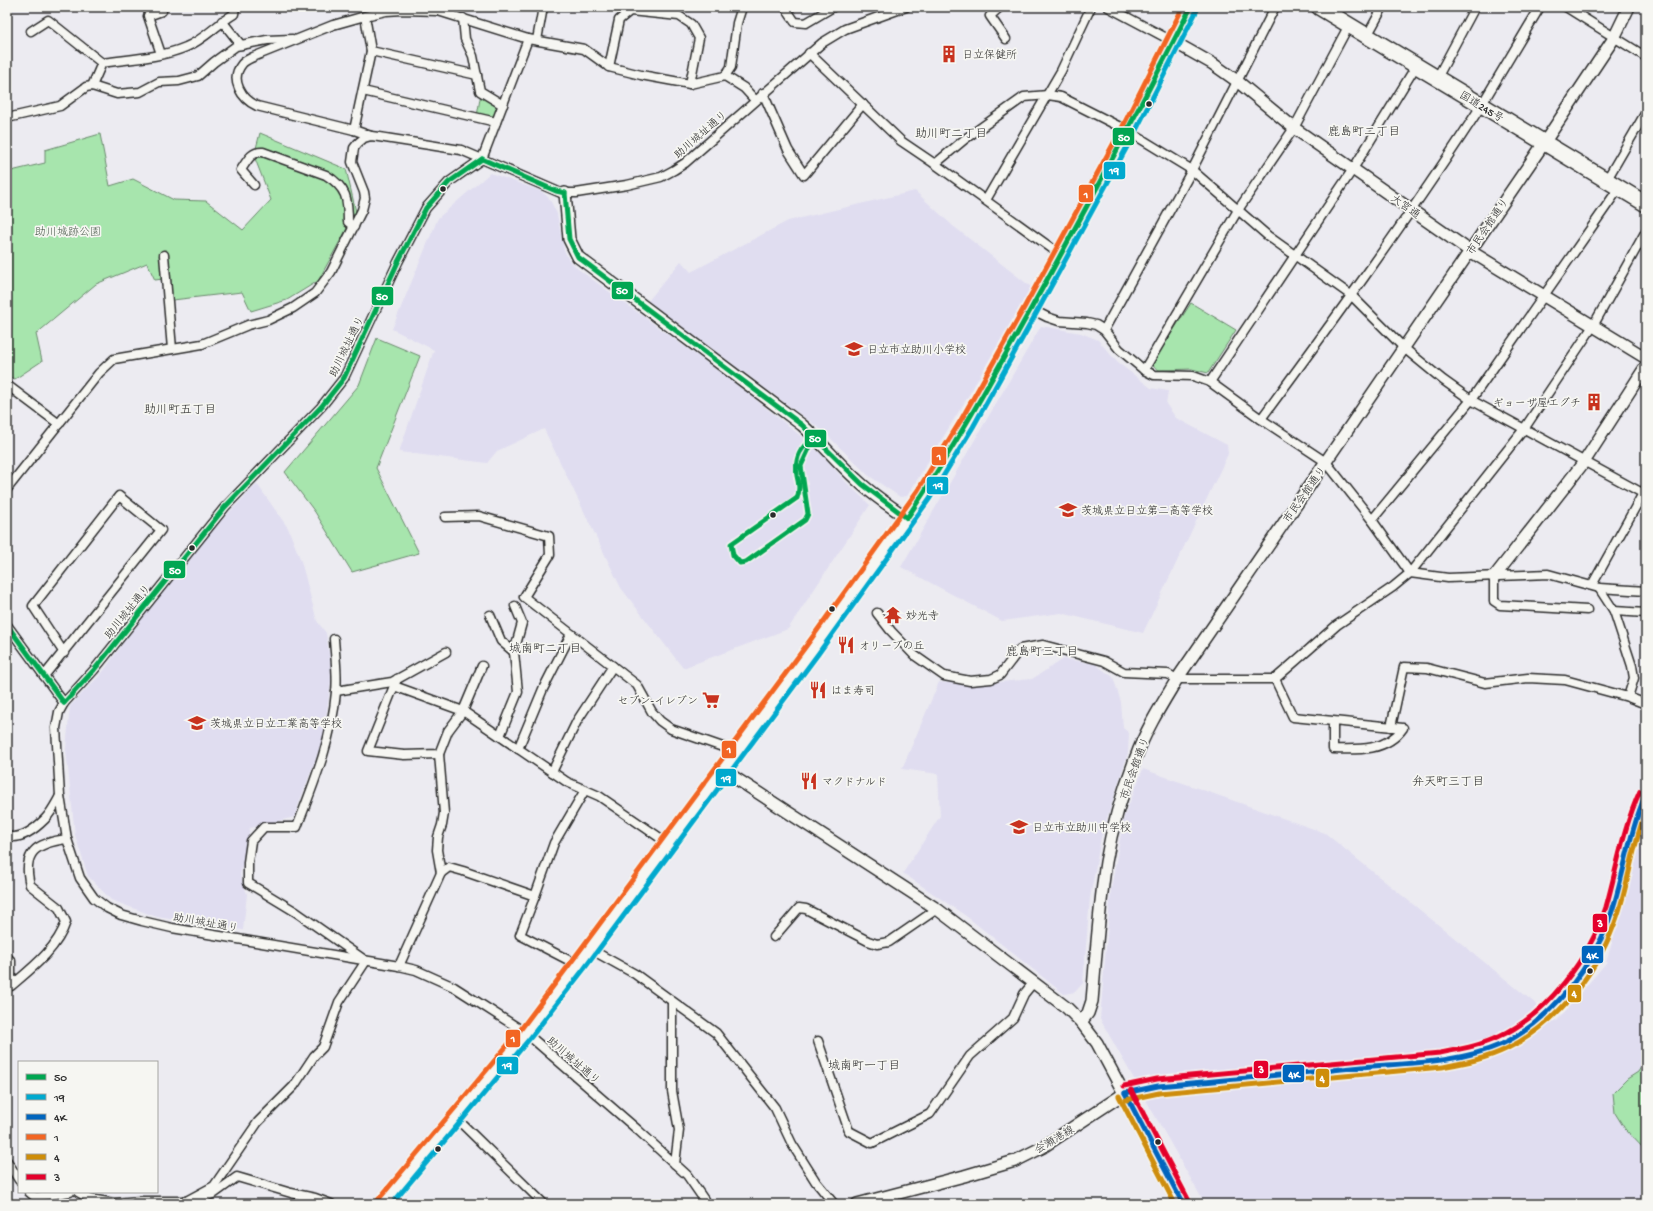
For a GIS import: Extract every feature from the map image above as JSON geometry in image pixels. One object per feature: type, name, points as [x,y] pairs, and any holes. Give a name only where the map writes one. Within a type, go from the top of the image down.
[{"type":"highway","points":[[383,1204],[456,1118],[578,965],[737,752],[907,518],[949,453],[1031,309],[1128,131],[1191,7]]},
{"type":"highway","name":"国道245号","points":[[1319,7],[1646,204]]},
{"type":"street","points":[[31,31],[48,20],[102,62],[161,54],[186,47],[207,36],[222,21],[234,14],[235,7]]},
{"type":"street","points":[[537,40],[543,7]]},
{"type":"street","points":[[528,39],[482,159],[453,148],[435,147],[371,136],[354,130],[257,106],[249,102],[238,88],[238,71],[242,63],[252,57],[297,39],[333,25],[386,11],[437,9],[528,39],[584,49],[609,67],[690,84],[725,76],[731,67],[737,23],[742,7]]},
{"type":"street","points":[[785,7],[795,22],[806,23],[833,7]]},
{"type":"street","name":"助川城址通り","points":[[707,1204],[687,1175],[526,1032],[454,987],[416,970],[399,966],[172,928],[121,915],[106,908],[87,890],[72,860],[60,796],[56,728],[59,712],[64,703],[94,670],[225,507],[337,389],[344,378],[398,262],[426,208],[449,182],[482,159],[565,193],[627,185],[661,177],[685,163],[763,92],[833,35],[845,29],[906,7]]},
{"type":"street","points":[[1000,7],[990,16],[1006,39]]},
{"type":"street","points":[[986,200],[1048,95],[1091,7]]},
{"type":"street","points":[[1108,7],[1174,42]]},
{"type":"street","points":[[1104,330],[1192,170],[1275,7]]},
{"type":"street","points":[[1367,36],[1383,7]]},
{"type":"street","points":[[1437,78],[1475,7]]},
{"type":"street","points":[[1261,419],[1352,296],[1411,210],[1481,105],[1540,7]]},
{"type":"street","points":[[1566,7],[1646,57]]},
{"type":"street","name":"市民会館通り","points":[[1081,1022],[1088,1013],[1092,1001],[1106,861],[1114,827],[1136,756],[1155,716],[1176,679],[1544,143],[1614,38],[1629,7]]},
{"type":"street","points":[[609,67],[619,20],[629,9],[679,16],[691,24],[699,38],[690,84]]},
{"type":"street","points":[[161,54],[148,16],[162,11]]},
{"type":"street","points":[[354,130],[371,51],[365,16]]},
{"type":"street","points":[[463,18],[465,39],[473,56],[480,90],[503,105]]},
{"type":"street","points":[[222,21],[241,45]]},
{"type":"street","points":[[1144,370],[1238,210],[1294,128],[1349,25]]},
{"type":"street","points":[[7,118],[60,106],[86,87],[92,86],[117,94],[140,92],[159,82],[179,81],[198,76],[236,46],[267,40],[297,39]]},
{"type":"street","name":"大宮通","points":[[1174,42],[1213,64],[1237,81],[1294,128],[1470,251],[1646,358]]},
{"type":"street","points":[[371,51],[478,75]]},
{"type":"street","points":[[809,53],[901,141],[986,200],[1061,255]]},
{"type":"street","points":[[92,86],[102,62]]},
{"type":"street","points":[[1210,382],[1353,169],[1416,66]]},
{"type":"street","points":[[725,76],[744,88],[755,100]]},
{"type":"street","points":[[363,91],[496,122]]},
{"type":"street","points":[[763,92],[788,150],[804,175],[863,104]]},
{"type":"street","points":[[935,164],[964,139],[1024,97],[1048,95],[1061,97],[1128,131],[1192,170],[1268,236],[1352,296],[1404,348],[1471,400],[1584,462],[1645,492],[1596,586]]},
{"type":"street","points":[[1372,520],[1471,400],[1544,295],[1612,184],[1646,112]]},
{"type":"street","points":[[7,489],[99,373],[114,359],[202,344],[248,325],[268,320],[293,308],[315,293],[331,272],[362,210],[365,198],[364,192],[354,171],[352,155],[358,143],[364,138],[371,136]]},
{"type":"street","points":[[254,185],[241,170],[251,154],[257,152],[263,152],[326,175],[333,179],[345,193],[347,198],[348,222],[354,227]]},
{"type":"street","points":[[565,193],[569,239],[578,257],[802,425],[866,488],[907,518]]},
{"type":"street","points":[[877,614],[914,655],[944,676],[970,681],[991,679],[1000,675],[1020,649],[1043,645],[1104,661],[1124,672],[1168,674],[1176,679],[1275,679],[1337,625],[1410,574],[1524,429],[1593,326],[1646,231]]},
{"type":"street","points":[[164,255],[172,350]]},
{"type":"street","points":[[1031,309],[1047,317],[1059,320],[1087,322],[1104,330],[1119,349],[1144,370],[1154,375],[1193,376],[1210,382],[1261,419],[1326,462],[1372,520],[1410,574],[1448,578],[1548,574],[1596,586],[1646,591]]},
{"type":"street","points":[[1588,610],[1500,605],[1494,602],[1494,577],[1584,462],[1646,366]]},
{"type":"street","points":[[7,385],[59,424]]},
{"type":"street","points":[[44,676],[64,653],[161,530],[119,496],[33,606],[64,653]]},
{"type":"street","points":[[445,517],[479,516],[549,536],[550,554],[524,596],[637,685],[652,712],[660,721],[671,729],[737,752]]},
{"type":"street","points":[[1596,586],[1614,611],[1632,666],[1634,678],[1628,697]]},
{"type":"street","points":[[500,736],[518,692],[514,652],[522,623],[515,606]]},
{"type":"street","points":[[1614,611],[1646,613]]},
{"type":"street","points":[[490,615],[501,641],[514,652]]},
{"type":"street","points":[[7,625],[64,703]]},
{"type":"street","points":[[518,749],[543,689],[571,634]]},
{"type":"street","points":[[188,1200],[214,1186],[258,1122],[294,1086],[314,1056],[323,1046],[339,1002],[366,961],[296,912],[248,883],[248,862],[251,841],[264,827],[297,827],[327,746],[336,691],[334,639]]},
{"type":"street","points":[[336,691],[396,682],[446,652]]},
{"type":"street","points":[[441,873],[437,850],[438,837],[444,813],[439,754],[448,731],[464,711],[482,666]]},
{"type":"street","points":[[552,772],[577,721],[613,666]]},
{"type":"street","points":[[1391,727],[1404,667],[1427,668],[1485,683],[1528,678],[1565,680],[1628,697],[1646,704]]},
{"type":"street","points":[[1275,679],[1293,717],[1334,721],[1391,727],[1403,728],[1397,737],[1385,744],[1365,749],[1333,749],[1334,721]]},
{"type":"street","points":[[396,682],[464,711],[567,782],[599,796],[668,844]]},
{"type":"street","points":[[396,682],[368,751],[404,755],[439,754]]},
{"type":"street","points":[[723,770],[937,909],[1067,1008],[1081,1022],[1097,1043],[1183,1204]]},
{"type":"street","points":[[578,965],[520,935],[554,843],[585,790]]},
{"type":"street","points":[[1125,1093],[1158,1086],[1441,1060],[1484,1051],[1509,1040],[1521,1033],[1542,1016],[1574,981],[1595,952],[1609,921],[1633,828],[1646,794]]},
{"type":"street","points":[[7,836],[13,838],[20,837],[46,819],[60,796]]},
{"type":"street","points":[[7,957],[11,961],[11,986],[40,961],[62,933],[66,922],[60,908],[30,885],[27,866],[31,854],[40,846],[53,841],[67,839]]},
{"type":"street","points":[[399,966],[441,873],[449,868],[463,871],[535,896]]},
{"type":"street","points":[[774,937],[799,908],[806,909],[868,941],[877,944],[888,942],[937,909]]},
{"type":"street","points":[[590,949],[635,974],[716,1033],[775,1108],[792,1144],[816,1182],[834,1204]]},
{"type":"street","points":[[818,1041],[849,1131],[872,1143],[930,1114],[970,1056],[1013,1018],[1024,994],[1033,983]]},
{"type":"street","points":[[672,1002],[672,1091],[679,1130],[675,1164]]},
{"type":"street","name":"会瀬港線","points":[[857,1204],[1015,1161],[1043,1147],[1125,1093]]},
{"type":"street","points":[[456,1118],[544,1204]]},
{"type":"street","points":[[7,1161],[18,1178]]},
{"type":"street","points":[[80,1193],[90,1199],[114,1203],[140,1201],[196,1201],[215,1193],[237,1177],[290,1193],[315,1198],[331,1204]]},
{"type":"street","points":[[31,1193],[35,1197],[63,1193]]},
{"type":"shaded area","points":[[490,173],[541,191],[549,198],[557,214],[564,250],[569,260],[578,269],[740,387],[802,437],[823,456],[846,482],[870,505],[788,629],[683,668],[621,588],[544,429],[497,451],[487,463],[399,452],[434,350],[392,329],[438,218]]},
{"type":"shaded area","name":"日立市立助川小学校","points":[[915,191],[953,226],[1031,287],[967,398],[907,496],[900,497],[868,475],[823,431],[648,301],[681,261],[691,272],[788,221]]},
{"type":"shaded area","name":"茨城県立日立第二高等学校","points":[[1041,326],[1081,333],[1098,340],[1117,362],[1151,388],[1168,391],[1166,404],[1176,418],[1227,445],[1228,454],[1143,633],[1061,613],[1002,621],[901,567]]},
{"type":"shaded area","name":"茨城県立日立工業高等学校","points":[[257,484],[288,528],[301,561],[317,621],[326,633],[332,674],[323,739],[294,817],[250,828],[240,875],[247,894],[243,930],[157,917],[111,900],[88,876],[75,835],[66,749],[70,706],[102,673],[131,632],[214,528]]},
{"type":"shaded area","name":"日立市立助川中学校","points":[[1064,659],[1095,664],[1113,677],[1121,702],[1123,728],[1129,733],[1128,753],[1101,837],[1090,898],[1083,983],[1075,992],[1064,994],[966,916],[903,873],[940,816],[938,774],[902,769],[939,682],[970,685],[1032,679]]},
{"type":"shaded area","points":[[1143,769],[1325,833],[1557,1021],[1606,963],[1646,827],[1646,1204],[1205,1204],[1100,1019],[1111,889],[1124,817]]},
{"type":"green space","points":[[481,93],[501,106],[496,121],[477,116]]},
{"type":"green space","name":"助川城跡公園","points":[[260,133],[346,169],[356,212],[318,281],[287,300],[251,311],[242,292],[164,301],[163,279],[155,280],[147,263],[96,284],[36,334],[42,361],[15,379],[7,376],[7,172],[45,163],[45,150],[100,134],[110,186],[133,179],[174,200],[206,201],[243,230],[271,200],[254,156]]},
{"type":"green space","points":[[1191,303],[1236,330],[1208,373],[1192,369],[1159,370],[1151,365]]},
{"type":"green space","points":[[377,338],[420,356],[376,468],[419,553],[352,572],[315,512],[285,472],[359,385]]},
{"type":"green space","points":[[1646,1059],[1646,1151],[1625,1129],[1615,1113],[1613,1093],[1627,1079],[1638,1072]]},
{"type":"transit line","name":"1","points":[[378,1200],[521,1029],[806,646],[918,490],[961,420],[1025,306],[1122,128],[1183,7]]},
{"type":"transit line","name":"50","points":[[907,518],[963,430],[1048,278],[1103,177],[1191,7]]},
{"type":"transit line","name":"19","points":[[392,1204],[531,1037],[584,969],[818,654],[930,498],[973,427],[1037,312],[1134,134],[1197,10]]},
{"type":"transit line","name":"50","points":[[482,159],[556,191],[565,193]]},
{"type":"transit line","name":"50","points":[[64,703],[94,670],[225,507],[321,407],[344,378],[398,262],[426,208],[449,182],[482,159]]},
{"type":"transit line","name":"50","points":[[565,193],[569,239],[578,257],[802,425],[862,484],[907,518]]},
{"type":"transit line","name":"50","points":[[815,436],[801,466],[808,514],[805,520],[746,562],[740,563],[733,555],[731,544],[797,498],[799,490],[796,469],[798,458],[802,448],[815,436]]},
{"type":"transit line","name":"50","points":[[7,625],[64,703]]},
{"type":"transit line","name":"3","points":[[1124,1086],[1157,1079],[1440,1053],[1484,1043],[1516,1027],[1533,1014],[1564,982],[1578,964],[1599,926],[1606,907],[1629,819],[1640,791]]},
{"type":"transit line","name":"4K","points":[[1125,1093],[1158,1086],[1451,1059],[1486,1050],[1502,1044],[1532,1025],[1546,1013],[1572,985],[1592,955],[1601,939],[1614,904],[1633,830],[1646,794]]},
{"type":"transit line","name":"4","points":[[1126,1100],[1159,1093],[1442,1067],[1482,1058],[1506,1049],[1525,1038],[1560,1010],[1575,993],[1600,955],[1618,914],[1646,811]]},
{"type":"transit line","name":"3","points":[[1131,1090],[1189,1201]]},
{"type":"transit line","name":"4K","points":[[1125,1093],[1183,1204]]},
{"type":"transit line","name":"4","points":[[1119,1096],[1175,1204]]},
{"type":"place","name":"日立保健所","points":[[949,54]]},
{"type":"place","name":"日立市立助川小学校","points":[[854,349]]},
{"type":"place","name":"ギョーザ屋エグチ","points":[[1594,402]]},
{"type":"place","name":"茨城県立日立第二高等学校","points":[[1068,510]]},
{"type":"place","name":"妙光寺","points":[[893,615]]},
{"type":"place","name":"オリーブの丘","points":[[846,645]]},
{"type":"place","name":"はま寿司","points":[[818,690]]},
{"type":"place","name":"セブン-イレブン","points":[[711,700]]},
{"type":"place","name":"茨城県立日立工業高等学校","points":[[197,723]]},
{"type":"place","name":"マクドナルド","points":[[809,781]]},
{"type":"place","name":"日立市立助川中学校","points":[[1019,827]]},
{"type":"district","name":"鹿島町二丁目","points":[[1364,131]]},
{"type":"district","name":"助川町二丁目","points":[[951,133]]},
{"type":"district","name":"助川町五丁目","points":[[180,409]]},
{"type":"district","name":"城南町二丁目","points":[[545,648]]},
{"type":"district","name":"鹿島町三丁目","points":[[1042,651]]},
{"type":"district","name":"弁天町三丁目","points":[[1448,781]]},
{"type":"district","name":"城南町一丁目","points":[[864,1065]]}]
